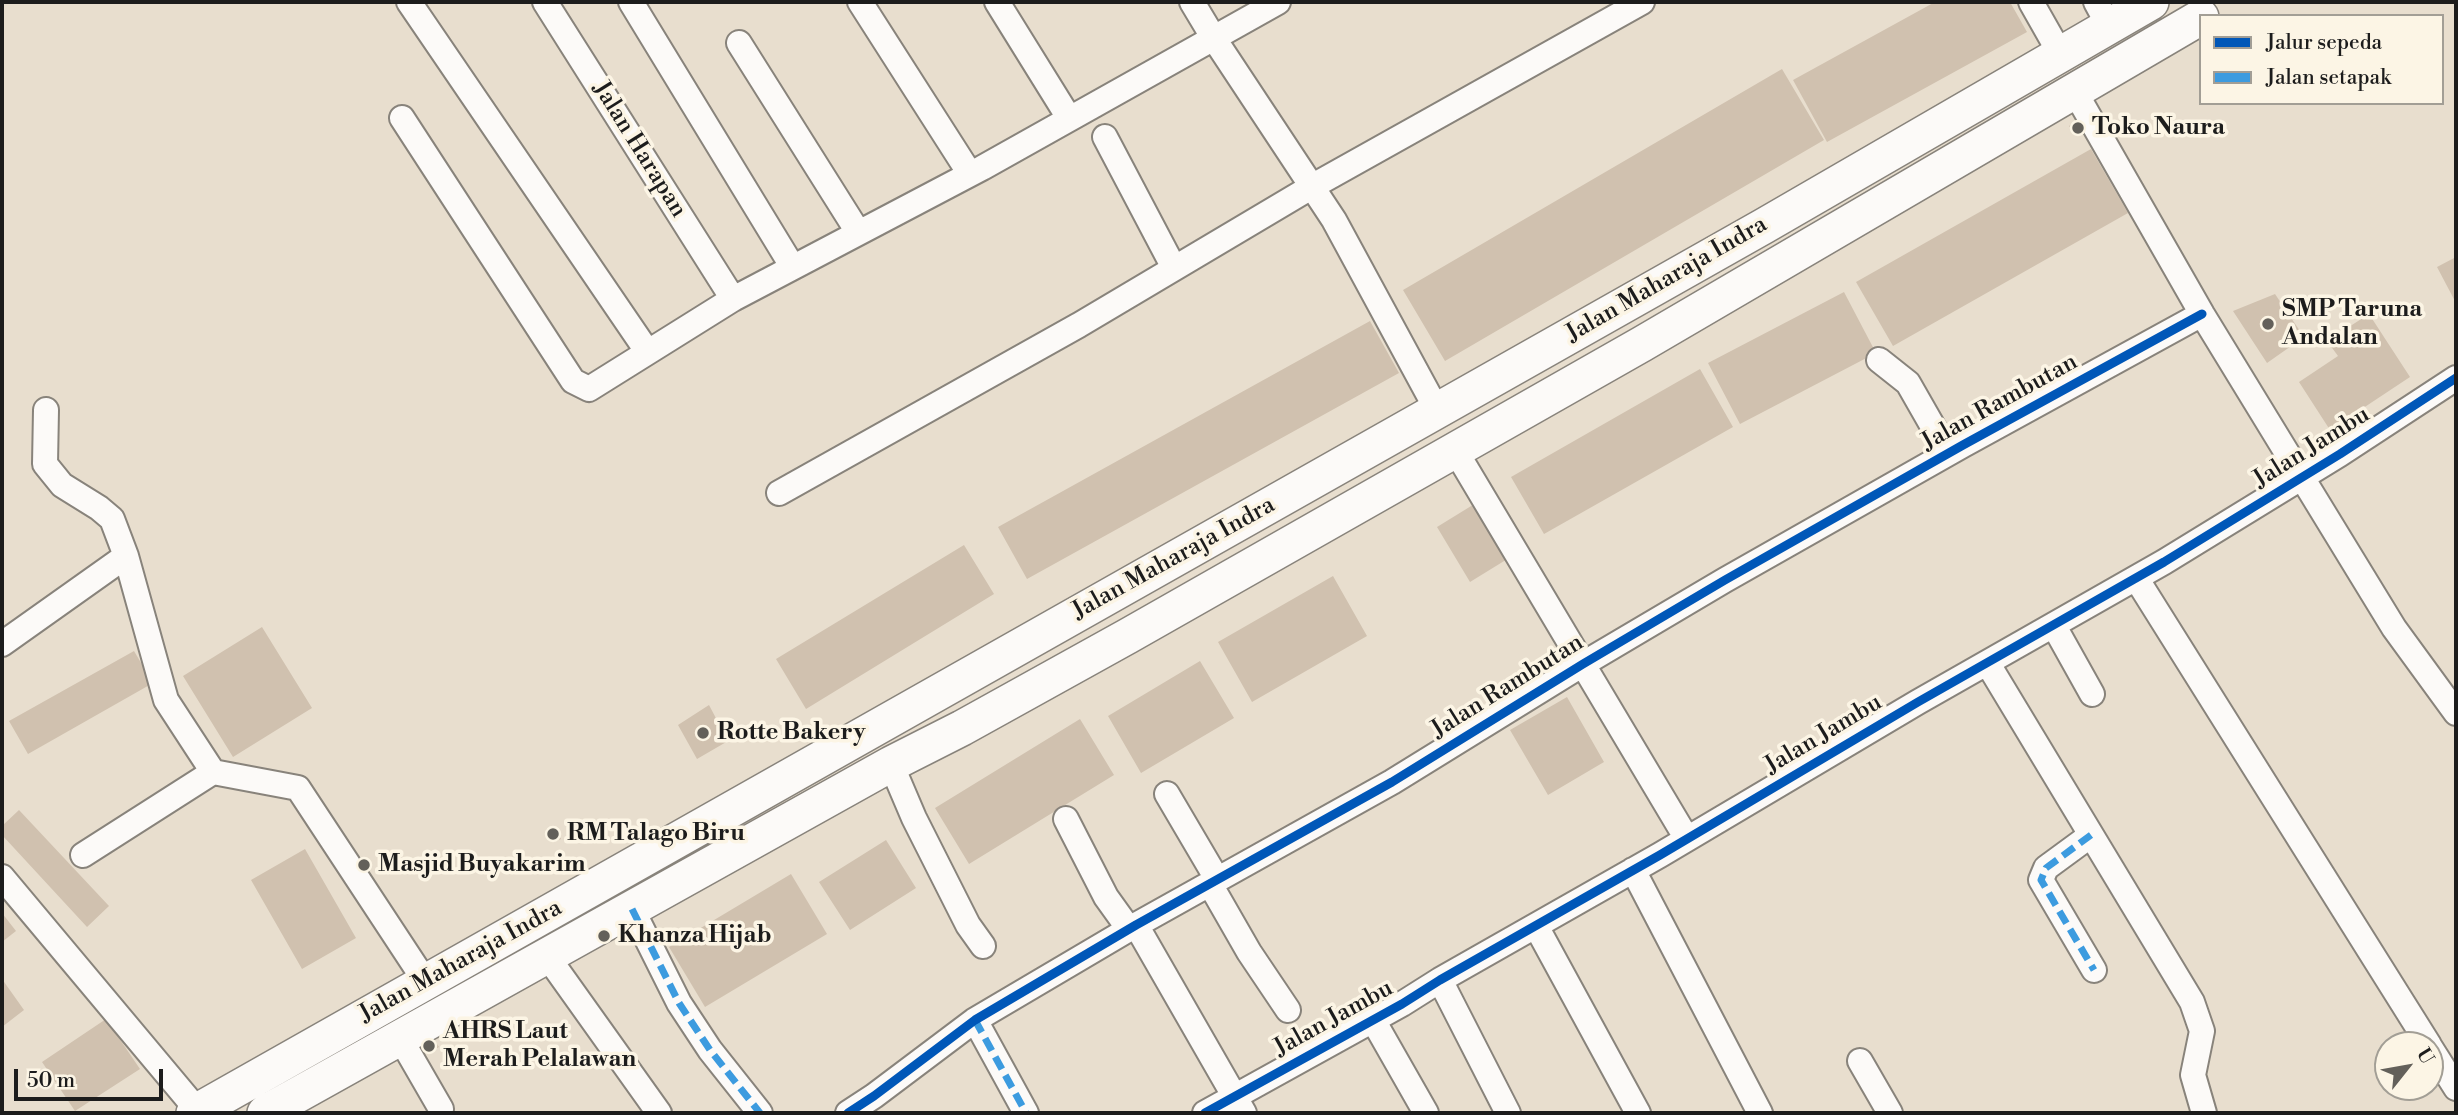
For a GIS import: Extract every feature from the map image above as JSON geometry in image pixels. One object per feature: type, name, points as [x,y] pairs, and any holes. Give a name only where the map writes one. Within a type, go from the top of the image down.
[{"type":"highway","name":"Jalan Maharaja Indra","points":[[196,1112],[2061,55],[2103,14],[2151,2]]},
{"type":"highway","name":"Jalan Maharaja Indra","points":[[2205,14],[2226,2]]},
{"type":"highway","name":"Jalan Maharaja Indra","points":[[265,1113],[891,764],[962,728],[1455,450],[2199,18]]},
{"type":"highway","points":[[942,690],[962,728]]},
{"type":"street","points":[[409,2],[647,351]]},
{"type":"street","name":"Jalan Harapan","points":[[545,2],[733,299]]},
{"type":"street","points":[[631,2],[792,266]]},
{"type":"street","points":[[860,2],[970,174]]},
{"type":"street","points":[[998,2],[1069,118]]},
{"type":"street","points":[[1192,2],[1313,186],[1437,411]]},
{"type":"street","points":[[402,118],[573,382],[589,390],[733,299],[970,174],[1278,2]]},
{"type":"street","points":[[779,493],[1079,325],[1313,186],[1643,2]]},
{"type":"street","points":[[2031,2],[2061,55]]},
{"type":"street","points":[[740,43],[858,232]]},
{"type":"street","points":[[2075,92],[2202,314],[2394,628],[2456,713]]},
{"type":"street","points":[[1105,137],[1174,268]]},
{"type":"street","name":"Jalan Rambutan","points":[[848,1113],[975,1020],[1133,927],[1392,782],[1583,663],[1948,453],[2202,314]]},
{"type":"street","points":[[1879,360],[1908,383],[1948,453]]},
{"type":"street","name":"Jalan Jambu","points":[[1205,1113],[1239,1105],[1440,980],[2136,578],[2452,388]]},
{"type":"street","points":[[46,410],[45,464],[62,485],[112,519],[126,556],[166,699],[213,772]]},
{"type":"street","points":[[1455,450],[1686,839]]},
{"type":"street","points":[[2,644],[126,556]]},
{"type":"street","points":[[2136,578],[2421,1031]]},
{"type":"street","points":[[2054,625],[2092,694]]},
{"type":"street","points":[[1988,664],[2192,1002],[2202,1031],[2193,1075],[2204,1113]]},
{"type":"street","points":[[891,764],[914,818],[968,925],[983,946]]},
{"type":"street","points":[[83,855],[213,772],[298,788],[425,981]]},
{"type":"street","points":[[1167,794],[1249,952],[1288,1010]]},
{"type":"street","points":[[1066,819],[1106,897],[1133,927],[1239,1105]]},
{"type":"street","points":[[2091,835],[2046,868],[2041,880],[2094,970]]},
{"type":"street","points":[[1633,870],[1760,1113]]},
{"type":"street","points":[[2,877],[196,1112]]},
{"type":"street","points":[[632,909],[679,1003],[710,1050],[760,1113]]},
{"type":"street","points":[[1535,926],[1638,1113]]},
{"type":"street","points":[[547,956],[650,1110]]},
{"type":"street","points":[[1440,980],[1508,1113]]},
{"type":"street","points":[[975,1020],[1026,1113]]},
{"type":"street","points":[[1373,1020],[1426,1113]]},
{"type":"street","points":[[400,1038],[441,1109]]},
{"type":"street","points":[[1860,1061],[1890,1113]]},
{"type":"street","points":[[2444,1069],[2456,1088]]},
{"type":"building","points":[[1935,2],[2010,2],[2027,32],[1827,142],[1793,80]]},
{"type":"building","points":[[1782,69],[1824,140],[1445,361],[1403,290]]},
{"type":"building","name":"Toko Naura","points":[[2079,119],[2087,130],[2075,134],[2069,126]]},
{"type":"building","points":[[2091,149],[2128,213],[1893,346],[1856,282]]},
{"type":"building","points":[[2456,257],[2456,303],[2437,267]]},
{"type":"building","points":[[1844,292],[1876,353],[1740,424],[1708,363]]},
{"type":"building","name":"SMP Taruna Andalan","points":[[2275,294],[2304,337],[2267,363],[2233,311]]},
{"type":"building","points":[[2369,314],[2410,377],[2330,430],[2299,382],[2338,356],[2327,341]]},
{"type":"building","points":[[1370,321],[1399,373],[1027,579],[998,527]]},
{"type":"building","points":[[1700,369],[1733,427],[1544,534],[1511,477]]},
{"type":"building","points":[[1476,503],[1509,558],[1470,582],[1437,527]]},
{"type":"building","points":[[964,545],[994,594],[806,709],[776,659]]},
{"type":"building","points":[[1333,576],[1367,636],[1252,702],[1218,642]]},
{"type":"building","points":[[262,627],[312,708],[233,757],[183,676]]},
{"type":"building","points":[[134,651],[153,683],[28,754],[9,721]]},
{"type":"building","points":[[1200,661],[1234,718],[1141,773],[1108,716]]},
{"type":"building","points":[[1567,697],[1604,762],[1548,795],[1510,730]]},
{"type":"building","name":"Rotte Bakery","points":[[709,705],[728,741],[697,759],[678,725]]},
{"type":"building","points":[[1080,719],[1114,775],[969,864],[935,808]]},
{"type":"building","points":[[19,810],[109,906],[87,927],[2,835],[2,826]]},
{"type":"building","name":"RM Talago Biru","points":[[555,828],[561,839],[553,842],[546,829]]},
{"type":"building","points":[[886,840],[916,888],[850,930],[819,882]]},
{"type":"building","points":[[305,849],[356,938],[302,969],[251,880]]},
{"type":"building","points":[[791,874],[827,934],[705,1007],[669,947]]},
{"type":"building","points":[[2,913],[16,931],[2,942]]},
{"type":"building","points":[[2,979],[24,1010],[2,1027]]},
{"type":"building","points":[[106,1019],[140,1069],[75,1111],[42,1062]]},
{"type":"building","name":"AHRS Laut Merah Pelalawan","points":[[431,1036],[439,1047],[427,1053],[418,1044]]},
{"type":"marked path","points":[[2091,835],[2046,868],[2041,880],[2094,970]]},
{"type":"marked path","points":[[632,909],[679,1003],[710,1050],[760,1113]]},
{"type":"marked path","points":[[975,1020],[1026,1113]]},
{"type":"cycle path","points":[[848,1113],[975,1020],[1136,925],[1392,782],[1725,580],[2202,314]]},
{"type":"cycle path","points":[[1205,1113],[1402,1004],[1918,702],[2164,562],[2340,454],[2456,378]]},
{"type":"place","name":"Toko Naura","points":[[2078,128]]},
{"type":"place","name":"SMP Taruna Andalan","points":[[2268,324]]},
{"type":"place","name":"Rotte Bakery","points":[[703,733]]},
{"type":"place","name":"RM Talago Biru","points":[[553,834]]},
{"type":"place","name":"Masjid Buyakarim","points":[[364,865]]},
{"type":"place","name":"Khanza Hijab","points":[[604,936]]},
{"type":"place","name":"AHRS Laut Merah Pelalawan","points":[[429,1046]]}]
